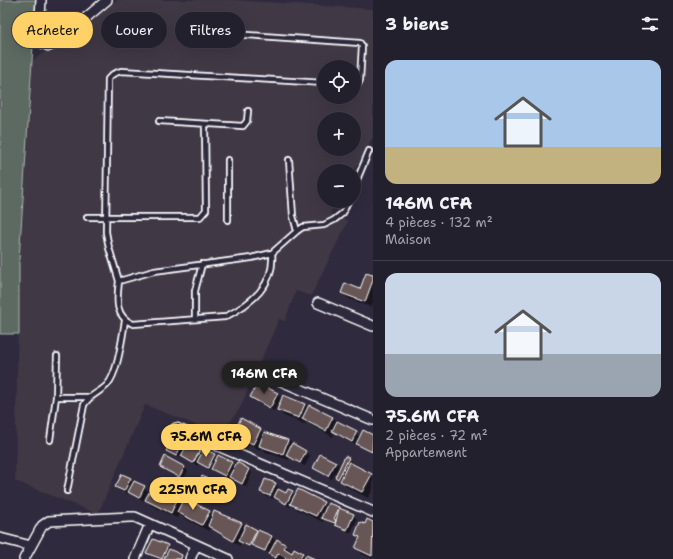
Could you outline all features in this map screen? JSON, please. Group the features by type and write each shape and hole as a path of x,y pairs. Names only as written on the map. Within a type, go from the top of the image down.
{"street":[{"path":"41,0 39,33 44,44 49,46 56,43 107,0"},
{"path":"318,303 373,326"},
{"path":"267,375 373,420"},
{"path":"176,428 373,512"},
{"path":"24,559 42,526 49,521 130,517 135,517 228,559"},
{"path":"134,559 150,524"},
{"path":"0,538 31,546"},
{"path":"190,559 196,545"}],"lane":[{"path":"245,35 360,43 362,46 361,63"},
{"path":"67,491 84,405 88,398 108,384 114,373 125,321 118,307 119,281 108,248 106,217 108,79 113,74 121,71 317,82"},
{"path":"160,121 243,126 247,122 248,111"},
{"path":"87,217 200,217 204,214 206,210 205,124"},
{"path":"361,171 369,152"},
{"path":"228,160 228,220"},
{"path":"289,160 293,216 296,231"},
{"path":"119,281 140,274 251,258 272,253 296,231 310,225 324,225 343,213 345,208"},
{"path":"125,321 133,324 225,317 236,311 264,288 274,267 272,253"},
{"path":"195,319 195,291 202,264"},
{"path":"50,440 56,397 57,356"},
{"path":"56,397 88,398"}],"shaded area":[{"path":"117,0 235,0 373,9 373,137 358,164 317,164 317,208 333,208 330,214 348,221 311,296 296,291 285,321 279,319 240,408 221,435 145,405 98,514 15,481 19,260 32,61 50,48 93,48 93,17"}],"green space":[{"path":"0,0 36,0 35,12 12,12 12,48 33,48 19,260 19,334 0,334"}],"building":[{"path":"366,273 373,275 373,280 365,302 341,293 345,283 360,289"},
{"path":"258,383 278,393 270,408 250,397"},
{"path":"283,395 305,404 299,418 277,410"},
{"path":"309,405 333,417 326,431 302,419"},
{"path":"241,418 261,429 253,444 233,434"},
{"path":"337,421 357,431 352,442 332,431"},
{"path":"363,430 373,435 372,452 356,444"},
{"path":"264,432 288,440 283,454 259,446"},
{"path":"173,438 183,443 176,456 166,451"},
{"path":"188,443 201,449 193,463 181,456"},
{"path":"292,443 306,451 300,463 286,455"},
{"path":"204,449 215,454 208,468 197,462"},
{"path":"320,454 336,462 328,476 313,468"},
{"path":"218,455 232,462 225,476 211,469"},
{"path":"165,456 185,467 179,477 160,467"},
{"path":"345,456 349,458 338,479 335,477"},
{"path":"237,462 249,469 242,484 229,477"},
{"path":"349,462 372,474 362,492 340,481"},
{"path":"122,474 131,478 124,491 115,487"},
{"path":"202,476 222,486 218,493 198,483"},
{"path":"265,479 276,483 270,496 260,492"},
{"path":"134,481 145,486 139,498 128,492"},
{"path":"187,484 198,489 195,495 184,489"},
{"path":"153,485 178,498 171,513 145,500"},
{"path":"278,489 286,493 288,489 293,491 286,504 274,497"},
{"path":"298,489 324,502 316,516 290,504"},
{"path":"184,498 210,511 202,525 177,512"},
{"path":"328,503 339,507 334,519 336,520 335,523 321,518"},
{"path":"339,508 354,514 347,530 335,525"},
{"path":"214,511 242,523 233,541 208,526"},
{"path":"367,519 373,522 372,556 355,548 360,537 355,535 360,522 365,524"},
{"path":"246,524 257,530 249,546 238,541"},
{"path":"258,530 272,536 265,551 251,545"},
{"path":"153,539 168,545 162,559 146,553"},
{"path":"277,539 286,545 284,548 292,553 294,548 303,553 299,559 285,559 286,558 278,553 276,558 269,554"},
{"path":"169,549 182,555 181,559 164,559"},
{"path":"306,555 315,559 304,559"}]}
